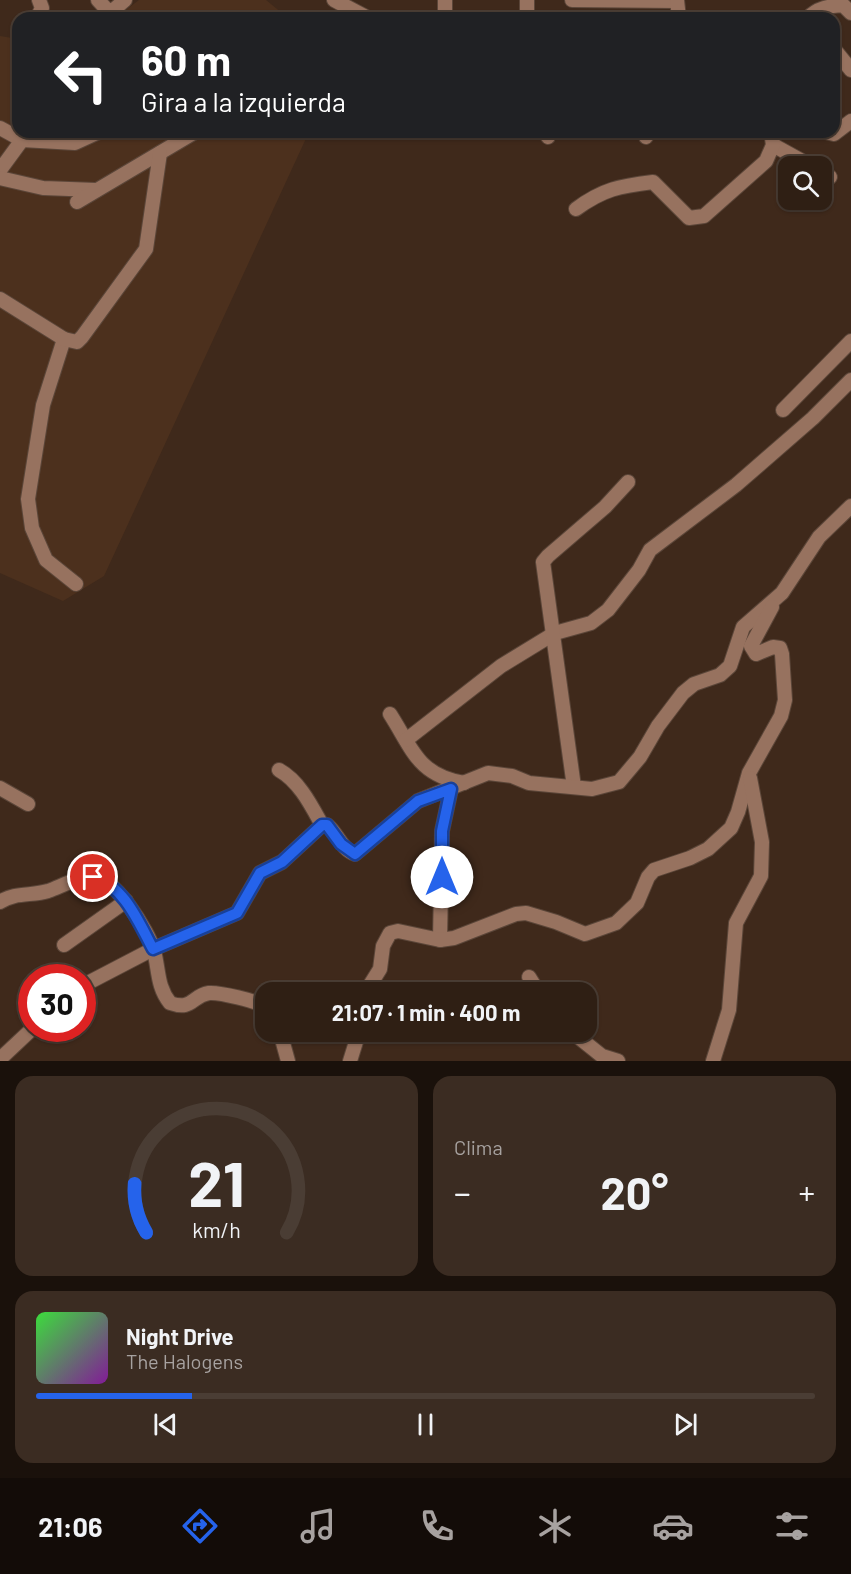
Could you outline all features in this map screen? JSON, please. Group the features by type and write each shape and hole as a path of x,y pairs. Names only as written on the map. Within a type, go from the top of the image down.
{"street":[{"path":"98,0 109,12"},
{"path":"111,12 125,0"},
{"path":"335,0 355,4"},
{"path":"572,0 677,1"},
{"path":"816,12 822,7 843,4 851,13"},
{"path":"840,59 851,70"},
{"path":"18,138 75,143 86,138"},
{"path":"77,202 185,138"},
{"path":"576,209 597,194 619,186 653,182 689,218 704,216 766,161 772,138 798,156"},
{"path":"0,170 22,140"},
{"path":"0,299 64,339 77,342 146,249 160,153"},
{"path":"0,178 43,188 97,190"},
{"path":"64,339 43,405 28,499 32,528 46,560 76,584"},
{"path":"783,410 851,341"},
{"path":"406,740 501,666 555,633 591,623 608,610 639,570 650,550 736,485 813,418 851,380"},
{"path":"574,787 555,633 543,562 548,555 605,507 628,482"},
{"path":"372,982 380,969 383,946 390,933 398,931 440,940 453,938 516,914 526,914 556,922 585,934 616,923 638,903 648,877 654,870 690,858 708,849 731,828 749,773 772,733 785,700 780,648 773,647 756,654 751,646 819,537 851,506"},
{"path":"322,825 327,825 341,844 355,854 418,801 488,773 512,776 529,783 574,787 606,788 619,782 640,758 658,726 683,693 694,684 720,675 730,666 737,649 739,633 743,627 782,593"},
{"path":"390,714 423,767 457,786"},
{"path":"279,770 289,776 311,804 322,825"},
{"path":"713,1061 729,1010 736,923 744,903 761,876 762,842 749,773"},
{"path":"440,940 442,831 457,786"},
{"path":"0,788 28,804"},
{"path":"96,979 153,949 237,913 260,873 282,862 322,825"},
{"path":"0,902 8,896 45,892 93,877 105,880 126,901 153,949 159,982 170,1003 181,1007 191,1004 207,993 219,993 255,1003"},
{"path":"64,945 126,901"},
{"path":"529,977 532,982"},
{"path":"0,1059 18,1042"},
{"path":"283,1042 288,1061"},
{"path":"350,1061 356,1042"},
{"path":"584,1042 602,1056 618,1061"}],"shaded area":[{"path":"139,0 266,0 281,12 123,12"},
{"path":"0,36 12,38 12,138 306,138 104,576 63,601 0,573"}],"route":[{"path":"93,877 105,880 126,901 153,949 237,913 260,873 282,862 322,825 327,825 332,829 341,844 349,852 355,854 418,801 451,789 442,831 442,877"}]}
